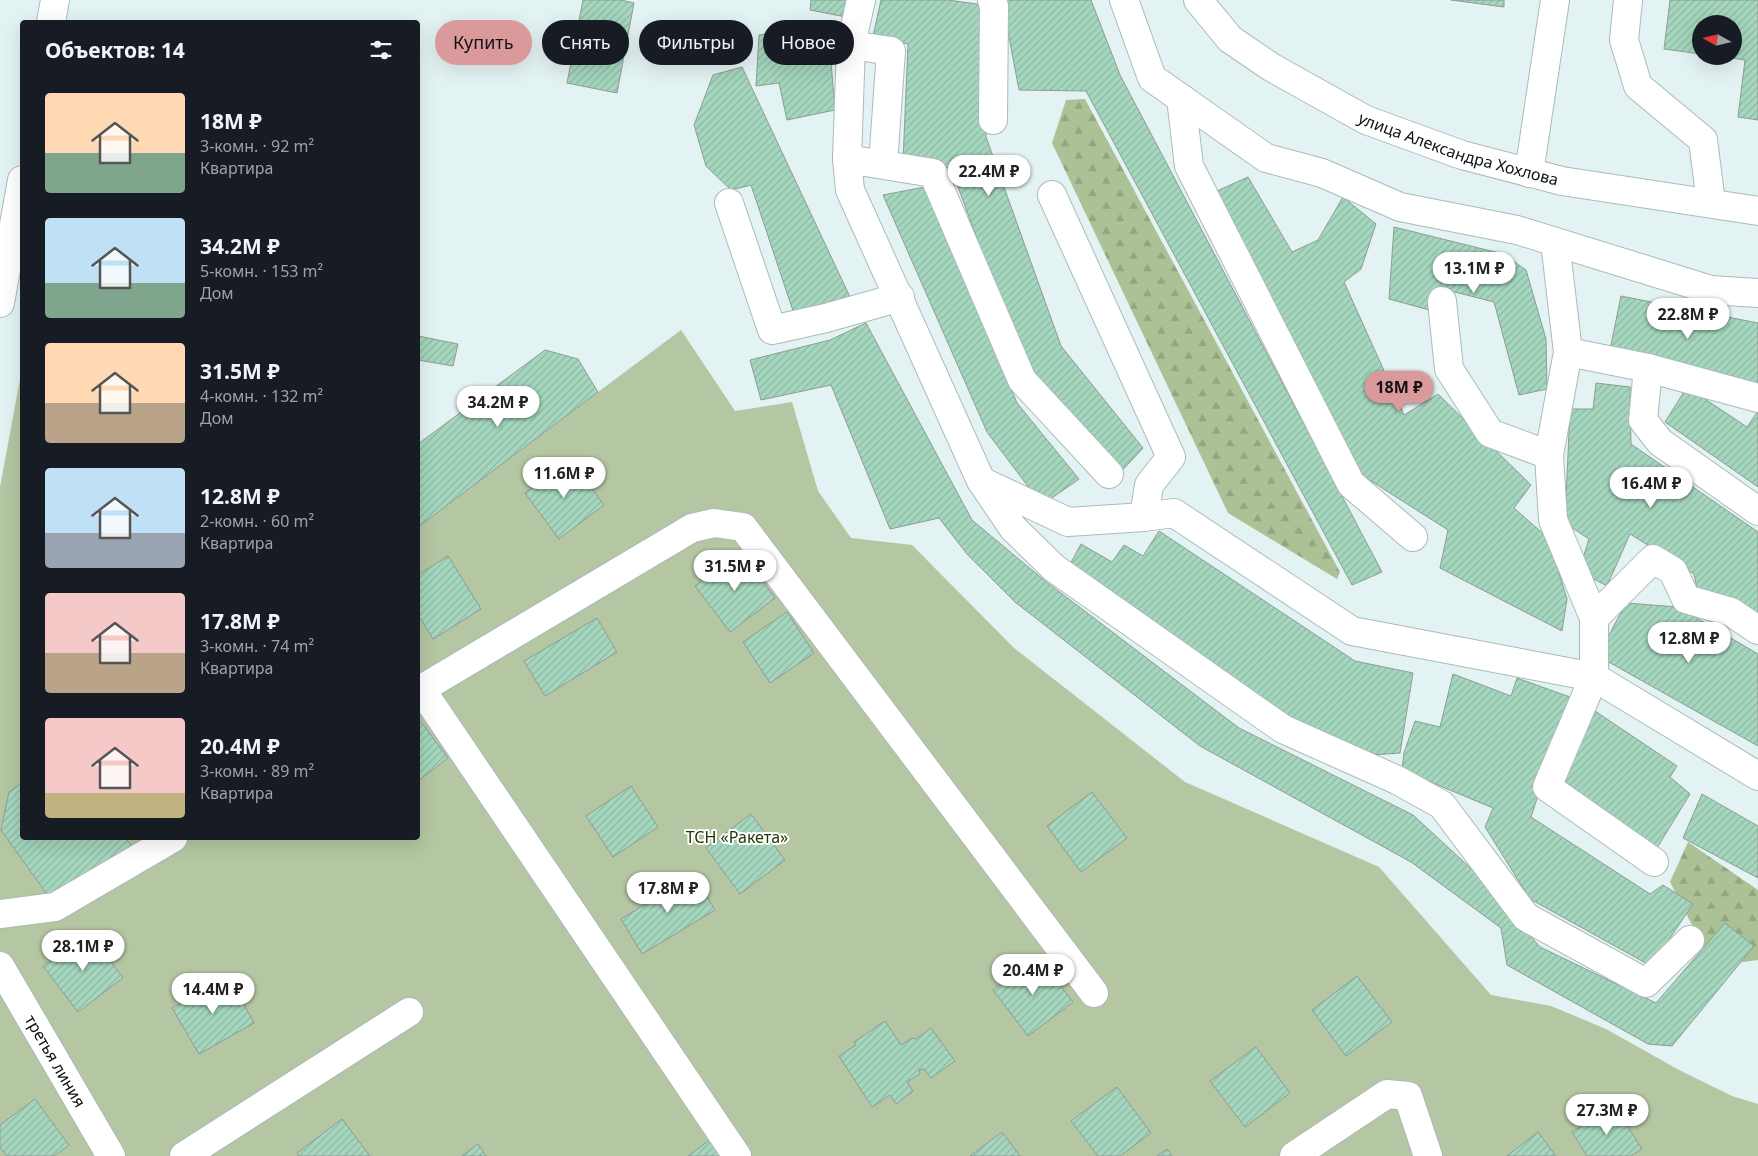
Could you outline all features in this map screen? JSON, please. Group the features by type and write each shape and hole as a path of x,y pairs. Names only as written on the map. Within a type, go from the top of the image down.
{"street":[{"path":"51,20 55,0"},
{"path":"854,32 861,0"},
{"path":"992,0 994,6 993,120"},
{"path":"1124,0 1152,78 1266,158 1322,173 1400,207 1517,230 1711,290 1758,293"},
{"name":"улица Александра Хохлова","path":"1198,0 1230,39 1271,67 1366,120 1462,154 1562,181 1758,211"},
{"path":"1529,173 1555,0"},
{"path":"1628,0 1624,40 1638,86 1703,140 1711,204"},
{"path":"854,45 891,50 882,164"},
{"path":"850,65 847,159 850,190 900,297 981,481 1013,528 1054,568 1283,729 1397,780 1442,805 1526,917 1646,983 1690,940"},
{"path":"1181,98 1189,166 1351,484 1413,537"},
{"path":"847,159 933,173 1022,380 1109,474"},
{"path":"0,303 20,195"},
{"path":"1052,195 1172,457 1149,485 1144,517"},
{"path":"729,203 772,330 826,318 900,297"},
{"path":"1555,242 1568,352 1549,455 1553,520 1594,618 1594,678 1547,787 1654,862"},
{"path":"1442,301 1449,369 1490,433 1549,455"},
{"path":"1568,352 1648,368 1758,398"},
{"path":"1648,368 1643,420 1660,442 1758,511"},
{"path":"981,481 1068,522 1174,513 1352,630 1594,678 1758,776"},
{"path":"420,689 692,528 714,522 743,527 1094,994"},
{"path":"1594,618 1653,559 1674,571 1686,599 1731,612 1758,630"},
{"path":"420,691 736,1156"},
{"path":"0,914 56,907 169,840"},
{"name":"третья линия","path":"0,966 111,1156"},
{"path":"184,1156 409,1012"},
{"path":"1294,1156 1387,1094 1408,1096 1428,1156"}],"green space":[{"path":"1085,99 1340,572 1337,579 1228,513 1052,143 1066,100"},
{"name":"ТСН «Ракета»","path":"681,330 735,411 792,402 818,491 851,538 912,545 1014,648 1185,782 1379,867 1491,995 1551,1006 1606,1029 1679,1070 1732,1096 1758,1104 1758,1156 0,1156 0,487 20,379 20,840 420,840 420,526"},
{"path":"1688,842 1758,890 1758,960 1713,966 1670,882"}],"building":[{"path":"583,0 621,0 634,3 629,29 629,20 579,20"},
{"path":"811,0 854,0 851,18 810,10"},
{"path":"881,0 948,0 984,5 986,137 1061,346 1143,448 1118,475 1026,371 951,168 903,162 908,44 873,36"},
{"path":"1002,0 1091,0 1120,75 1382,572 1352,585 1086,91 1019,90"},
{"path":"1451,0 1504,0 1504,7"},
{"path":"1670,0 1758,0 1758,120 1738,117 1745,60 1742,60 1742,15 1692,15 1692,53 1664,49"},
{"path":"763,34 763,65 831,65 835,110 787,120 779,83 756,86 759,35"},
{"path":"570,65 622,65 617,93 567,83"},
{"path":"742,67 850,297 795,317 751,185 731,190 706,166 694,125 713,75"},
{"path":"1248,177 1292,252 1318,240 1343,197 1376,224 1361,269 1344,282 1404,415 1438,394 1531,485 1514,508 1548,538 1567,599 1562,631 1440,568 1448,530 1357,472 1217,191"},
{"path":"925,187 1017,403 1079,479 1042,505 987,432 883,195"},
{"path":"1394,227 1503,254 1526,270 1546,339 1547,389 1519,395 1494,302 1439,288 1433,311 1389,299"},
{"path":"1621,296 1758,323 1758,387 1610,350"},
{"path":"866,323 972,520 1045,581 1239,728 1413,815 1477,874 1540,947 1656,1003 1725,923 1754,946 1672,1046 1648,1044 1507,965 1501,928 1411,862 1200,746 1015,602 967,554 939,518 890,529 831,385 761,400 750,360 830,340"},
{"path":"420,336 458,344 453,366 420,360"},
{"path":"545,350 578,359 598,392 420,526 420,443"},
{"path":"1596,383 1630,387 1631,444 1758,532 1758,622 1699,598 1694,574 1630,534 1607,586 1579,571 1589,539 1565,523 1570,409 1593,409"},
{"path":"1687,387 1747,427 1758,411 1758,487 1665,422"},
{"path":"570,459 604,505 559,539 525,493"},
{"path":"1159,531 1355,661 1413,673 1400,753 1371,755 1291,724 1068,568 1081,544 1112,562 1124,545 1143,556"},
{"path":"740,552 775,598 730,632 695,586"},
{"path":"448,556 481,609 433,639 420,618 420,574"},
{"path":"1626,603 1678,607 1758,654 1758,746 1598,656"},
{"path":"787,612 814,653 770,683 743,642"},
{"path":"597,618 617,652 545,696 524,661"},
{"path":"1453,674 1511,696 1517,678 1570,697 1531,817 1650,894 1663,885 1693,904 1651,966 1530,899 1485,827 1493,808 1402,770 1404,753 1415,721 1440,727"},
{"path":"1595,711 1677,766 1670,777 1690,794 1652,856 1560,784"},
{"path":"420,721 448,758 420,779"},
{"path":"20,784 20,840 127,840 132,846 49,897 1,830 9,792"},
{"path":"631,786 658,827 613,857 586,816"},
{"path":"1092,792 1127,838 1081,872 1047,826"},
{"path":"1702,794 1758,826 1758,878 1683,838"},
{"path":"751,814 785,860 740,894 706,848"},
{"path":"694,875 715,910 642,954 621,919"},
{"path":"89,932 123,978 78,1012 43,966"},
{"path":"1038,956 1073,1002 1028,1036 993,990"},
{"path":"228,976 254,1023 199,1054 172,1008"},
{"path":"1357,976 1392,1022 1346,1056 1312,1010"},
{"path":"885,1021 901,1045 912,1038 916,1039 931,1028 955,1061 931,1078 924,1069 919,1070 920,1074 907,1082 913,1091 896,1104 890,1095 872,1107 839,1056 856,1045 854,1042"},
{"path":"1256,1047 1290,1093 1245,1127 1210,1081"},
{"path":"1117,1087 1151,1133 1120,1156 1098,1156 1071,1121"},
{"path":"35,1099 69,1145 54,1156 7,1156 0,1147 0,1125"},
{"path":"1614,1105 1642,1149 1631,1156 1587,1156 1572,1132"},
{"path":"342,1119 370,1156 299,1156 297,1153"},
{"path":"1002,1132 1020,1156 970,1156"},
{"path":"1538,1132 1556,1156 1507,1156"},
{"path":"711,1139 724,1156 688,1156"},
{"path":"478,1144 486,1156 462,1156"},
{"path":"1167,1149 1172,1156 1157,1156"}]}
